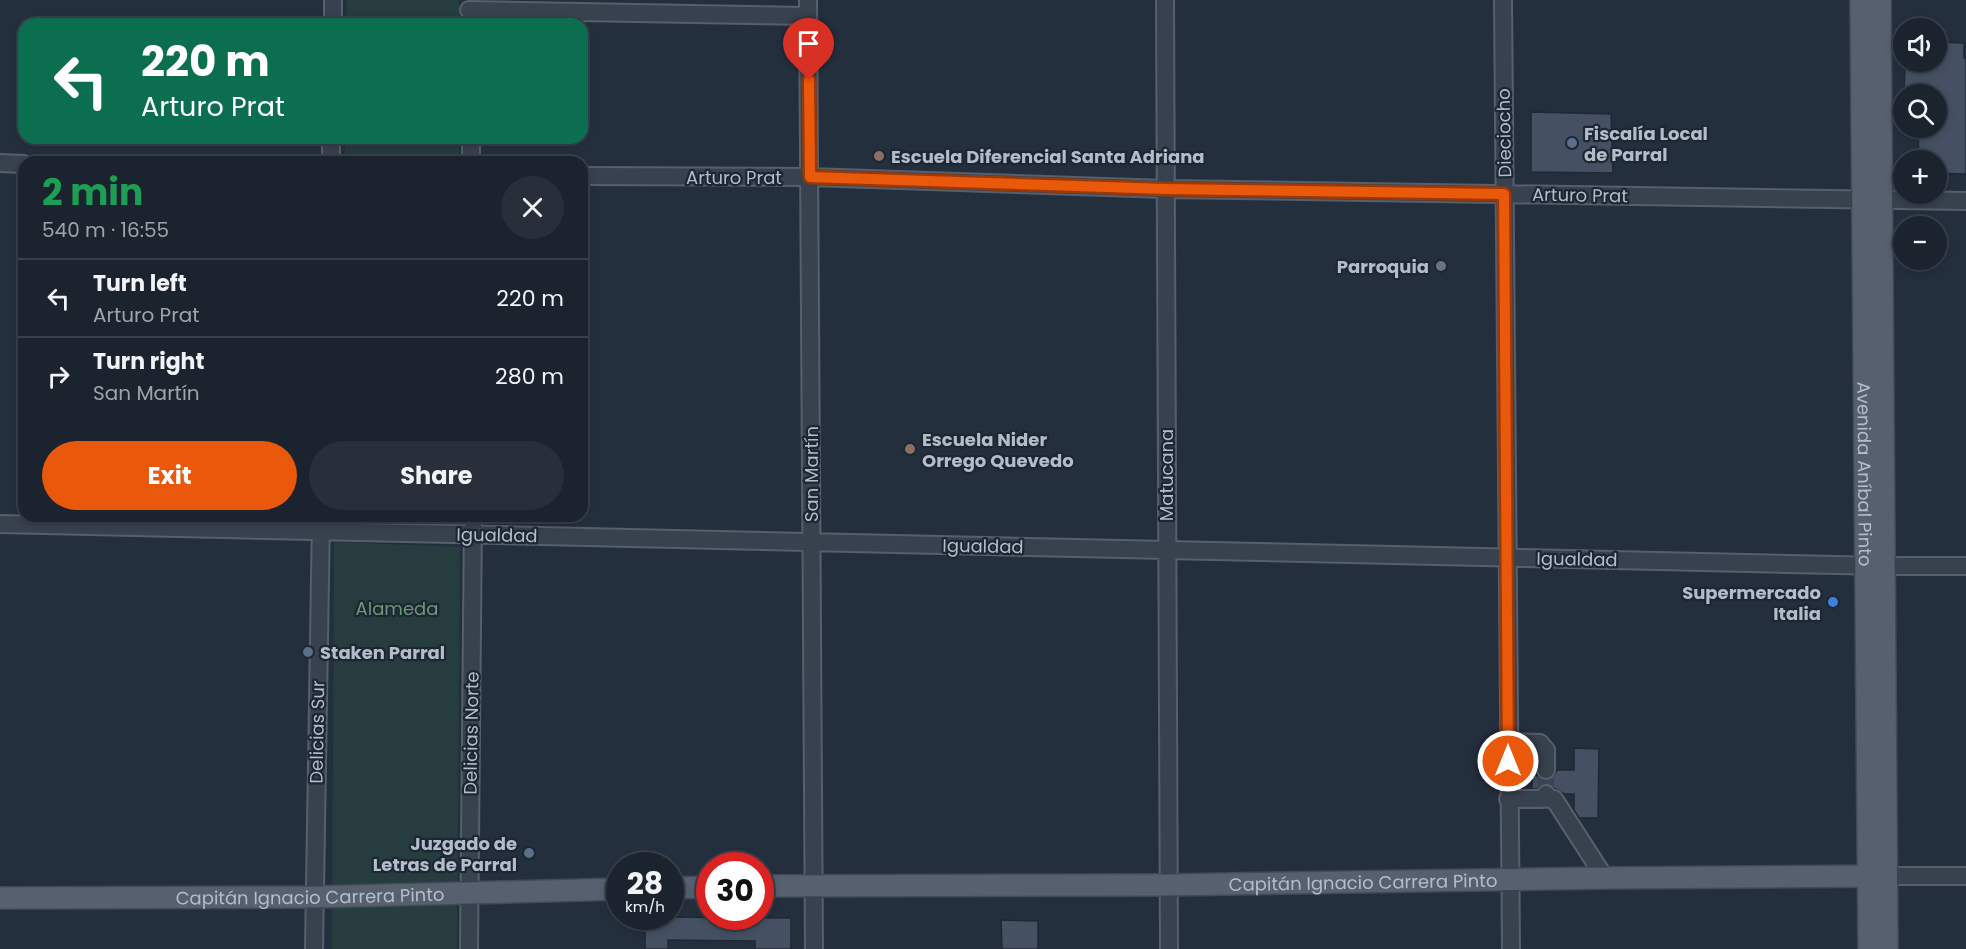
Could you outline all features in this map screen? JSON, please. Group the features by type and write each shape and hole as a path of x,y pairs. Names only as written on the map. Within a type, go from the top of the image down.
{"main road":[{"name":"Avenida Aníbal Pinto","path":"1861,0 1872,200 1873,281 1877,877 1869,949"},
{"name":"Avenida Aníbal Pinto","path":"1872,200 1880,0"},
{"name":"Avenida Aníbal Pinto","path":"1877,877 1887,949"},
{"name":"Capitán Ignacio Carrera Pinto","path":"774,886 1168,885 1509,879 1877,877"},
{"name":"Capitán Ignacio Carrera Pinto","path":"0,898 314,897 470,891 606,889"}],"street":[{"path":"333,0 333,18"},
{"name":"Matucana","path":"1165,0 1169,949"},
{"name":"Dieciocho","path":"1503,0 1511,949"},
{"path":"469,11 808,8"},
{"name":"San Martín","path":"808,8 814,949"},
{"path":"0,163 18,164"},
{"name":"Arturo Prat","path":"588,176 810,177 1166,189 1966,201"},
{"name":"Delicias Norte","path":"469,949 473,522"},
{"name":"Igualdad","path":"0,524 321,523 473,534 1875,566 1966,566"},
{"name":"Delicias Sur","path":"314,949 321,523"},
{"path":"1508,742 1540,743 1546,750 1546,770"},
{"path":"1508,799 1542,799 1546,794 1549,799 1554,799 1605,878"},
{"name":"Capitán Ignacio Carrera Pinto","path":"1877,877 1966,876"}],"green space":[{"path":"347,0 459,0 459,18 346,18"},
{"path":"345,144 459,144 459,156 345,156"},
{"name":"Alameda","path":"334,542 460,547 457,949 332,949"}],"building":[{"path":"1947,42 1964,43 1966,174 1947,173 1947,150 1918,150 1919,138 1947,138 1947,84 1904,84 1905,72 1947,72"},
{"name":"Fiscalía Local de Parral","path":"1531,112 1611,114 1613,173 1531,172"},
{"path":"1574,748 1599,749 1598,818 1579,818 1574,810 1574,794 1564,794 1547,784 1532,789 1532,770 1536,770 1537,776 1545,780 1552,779 1557,770 1574,770"},
{"path":"684,917 696,917 696,930 774,930 774,918 791,918 791,949 755,949 755,941 668,940 668,949 645,949 645,930 684,930"},
{"path":"1001,920 1038,921 1038,949 1002,949"}],"tunnel":[{"path":"1546,770 1546,794"}],"place":[{"name":"Fiscalía Local de Parral","path":"1572,143"},
{"name":"Escuela Diferencial Santa Adriana","path":"879,156"},
{"name":"Parroquia","path":"1441,266"},
{"name":"Escuela Nider Orrego Quevedo","path":"910,449"},
{"name":"Supermercado Italia","path":"1833,602"},
{"name":"Staken Parral","path":"308,652"},
{"name":"Juzgado de Letras de Parral","path":"529,853"}],"route":[{"path":"809,80 810,177 1166,189 1504,194 1508,761"}]}
